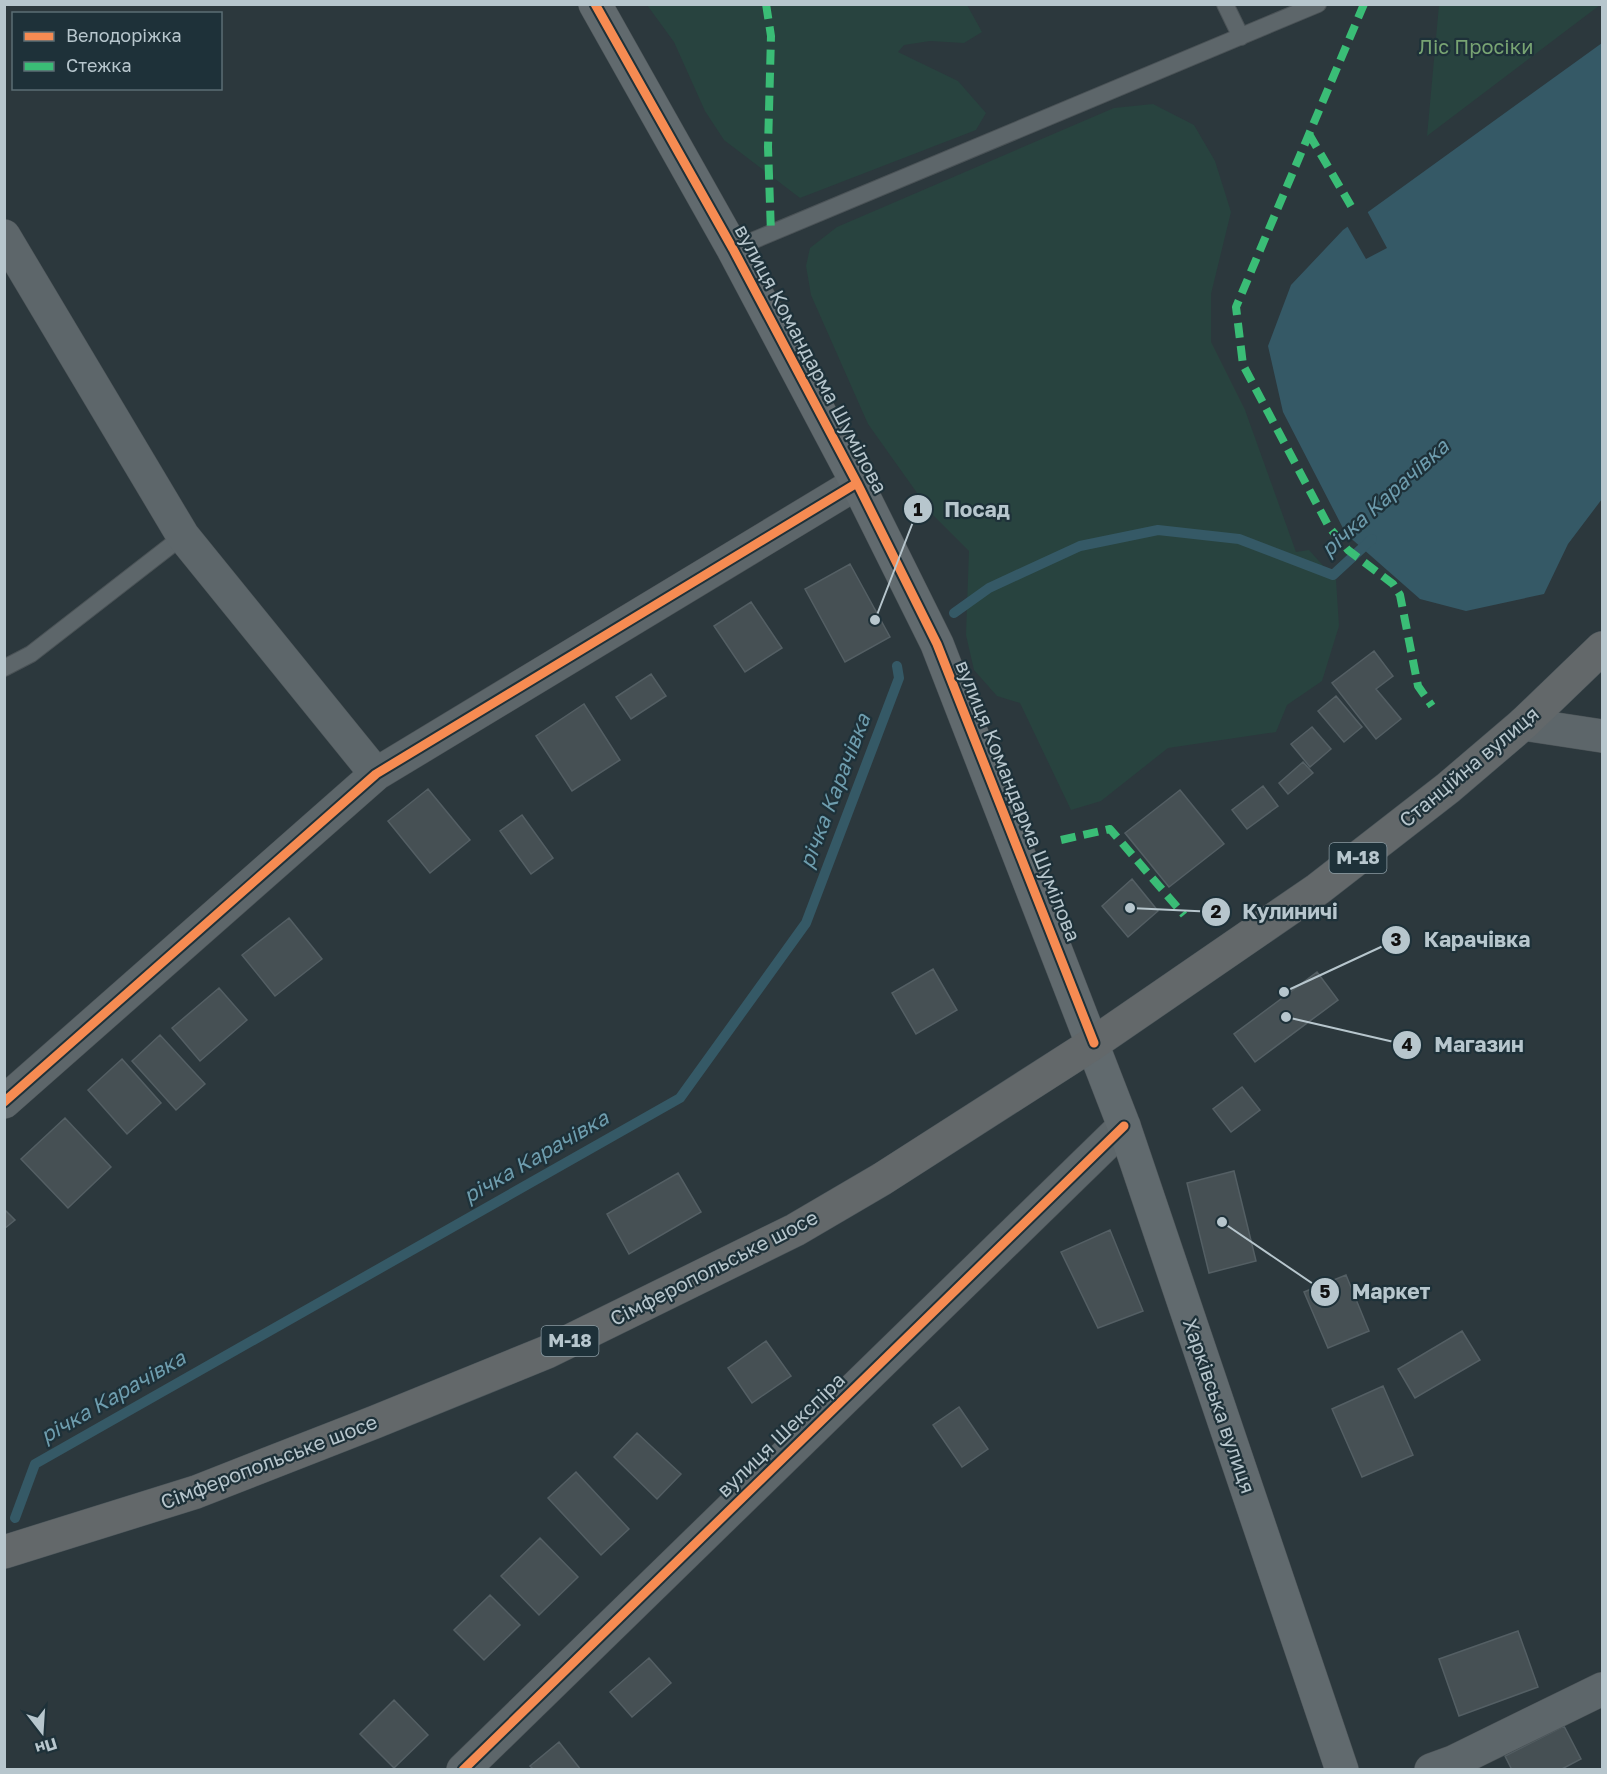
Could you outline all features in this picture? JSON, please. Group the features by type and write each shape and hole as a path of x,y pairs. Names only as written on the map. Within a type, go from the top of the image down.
{"highway":[{"name":"Станційна вулиця","path":"1094,1043 1318,889 1448,788 1523,724 1602,648"},
{"name":"Сімферопольське шосе","path":"4,1552 196,1492 547,1352 795,1230 882,1179 1094,1043"}],"street":[{"name":"вулиця Командарма Шумілова","path":"595,4 733,249 857,483 937,644 1094,1043"},
{"path":"4,236 183,536 376,774"},
{"path":"4,1102 376,774 857,483"},
{"path":"1523,724 1602,736"},
{"name":"Харківська вулиця","path":"1094,1043 1125,1126 1342,1770"},
{"name":"вулиця Шекспіра","path":"463,1770 1125,1126"},
{"path":"1431,1770 1453,1762 1602,1689"}],"lane":[{"path":"1225,4 1241,38"},
{"path":"733,249 1318,4"},
{"path":"4,668 31,654 183,536"}],"green space":[{"name":"Ліс Просіки","path":"1439,4 1600,5 1427,136"},
{"path":"647,5 967,5 982,32 964,43 930,41 904,45 898,52 958,81 986,113 976,130 800,198 724,140 705,111 674,42"},
{"path":"1153,104 1194,125 1215,161 1231,212 1211,294 1211,342 1245,410 1296,552 1309,550 1336,580 1339,626 1322,681 1287,705 1276,732 1168,748 1101,801 1071,810 1020,703 997,696 974,670 966,635 969,551 932,514 868,424 811,295 806,266 810,248 837,227 1114,108"}],"water":[{"path":"1602,43 1602,499 1568,544 1544,594 1466,611 1420,599 1346,534 1283,412 1268,346 1291,285 1343,230"}],"pier":[{"path":"1366,209 1387,248 1366,259 1346,224"}],"building":[{"path":"850,564 890,637 845,662 805,589"},
{"path":"751,602 782,648 745,672 714,626"},
{"path":"1374,651 1393,676 1376,689 1401,719 1376,739 1332,683"},
{"path":"651,674 666,696 631,719 616,697"},
{"path":"1336,696 1362,727 1344,742 1318,711"},
{"path":"584,704 620,760 572,791 536,736"},
{"path":"1312,727 1331,749 1310,767 1291,744"},
{"path":"1303,762 1313,773 1288,794 1279,783"},
{"path":"1263,786 1278,806 1247,829 1232,810"},
{"path":"428,789 470,840 430,873 388,821"},
{"path":"1180,790 1224,844 1169,887 1125,833"},
{"path":"522,815 553,858 531,874 500,831"},
{"path":"1132,879 1158,911 1128,937 1102,906"},
{"path":"289,918 322,959 275,996 242,955"},
{"path":"933,969 957,1010 916,1034 892,993"},
{"path":"1317,972 1338,1000 1255,1062 1234,1034"},
{"path":"219,988 247,1020 200,1061 172,1028"},
{"path":"160,1035 205,1084 176,1110 132,1061"},
{"path":"122,1059 161,1103 127,1134 88,1090"},
{"path":"1242,1087 1260,1110 1231,1132 1213,1109"},
{"path":"65,1118 111,1167 68,1208 21,1159"},
{"path":"1234,1171 1256,1261 1209,1273 1187,1183"},
{"path":"678,1173 701,1212 629,1254 607,1214"},
{"path":"4,1209 15,1220 4,1229"},
{"path":"1110,1230 1143,1311 1098,1328 1061,1252"},
{"path":"1346,1275 1369,1331 1328,1348 1304,1292"},
{"path":"1462,1331 1480,1360 1415,1398 1398,1369"},
{"path":"766,1341 791,1376 752,1403 728,1368"},
{"path":"1383,1386 1413,1455 1362,1477 1332,1409"},
{"path":"959,1407 988,1449 962,1467 933,1425"},
{"path":"637,1433 681,1474 657,1499 614,1457"},
{"path":"576,1472 629,1529 601,1555 548,1498"},
{"path":"540,1538 578,1577 539,1615 501,1576"},
{"path":"490,1595 520,1625 484,1660 454,1630"},
{"path":"1518,1631 1538,1687 1459,1716 1439,1659"},
{"path":"649,1658 671,1683 632,1717 610,1692"},
{"path":"394,1700 428,1735 394,1768 360,1734"},
{"path":"1564,1726 1581,1759 1560,1770 1512,1770 1505,1756"},
{"path":"559,1742 581,1770 534,1770 530,1766"}],"waterway":[{"name":"річка Карачівка","path":"954,613 989,588 1080,546 1158,530 1239,539 1333,575 1372,539"},
{"name":"річка Карачівка","path":"15,1518 35,1464 680,1098 806,923 899,678 897,666"}],"marked path":[{"path":"766,4 771,36 768,147 771,233"},
{"path":"1364,4 1236,307 1243,365 1329,527 1348,550 1393,584 1400,595 1418,686 1432,706"},
{"path":"1309,134 1351,206"},
{"path":"1061,840 1110,829 1184,915"}],"cycle path":[{"path":"595,4 733,249 857,483 937,644 1094,1043"},
{"path":"4,1102 376,774 857,483"},
{"path":"463,1770 1124,1126"}],"place":[{"name":"Посад","path":"875,620"},
{"name":"Кулиничі","path":"1130,908"},
{"name":"Карачівка","path":"1284,992"},
{"name":"Магазин","path":"1286,1017"},
{"name":"Маркет","path":"1222,1222"}]}
